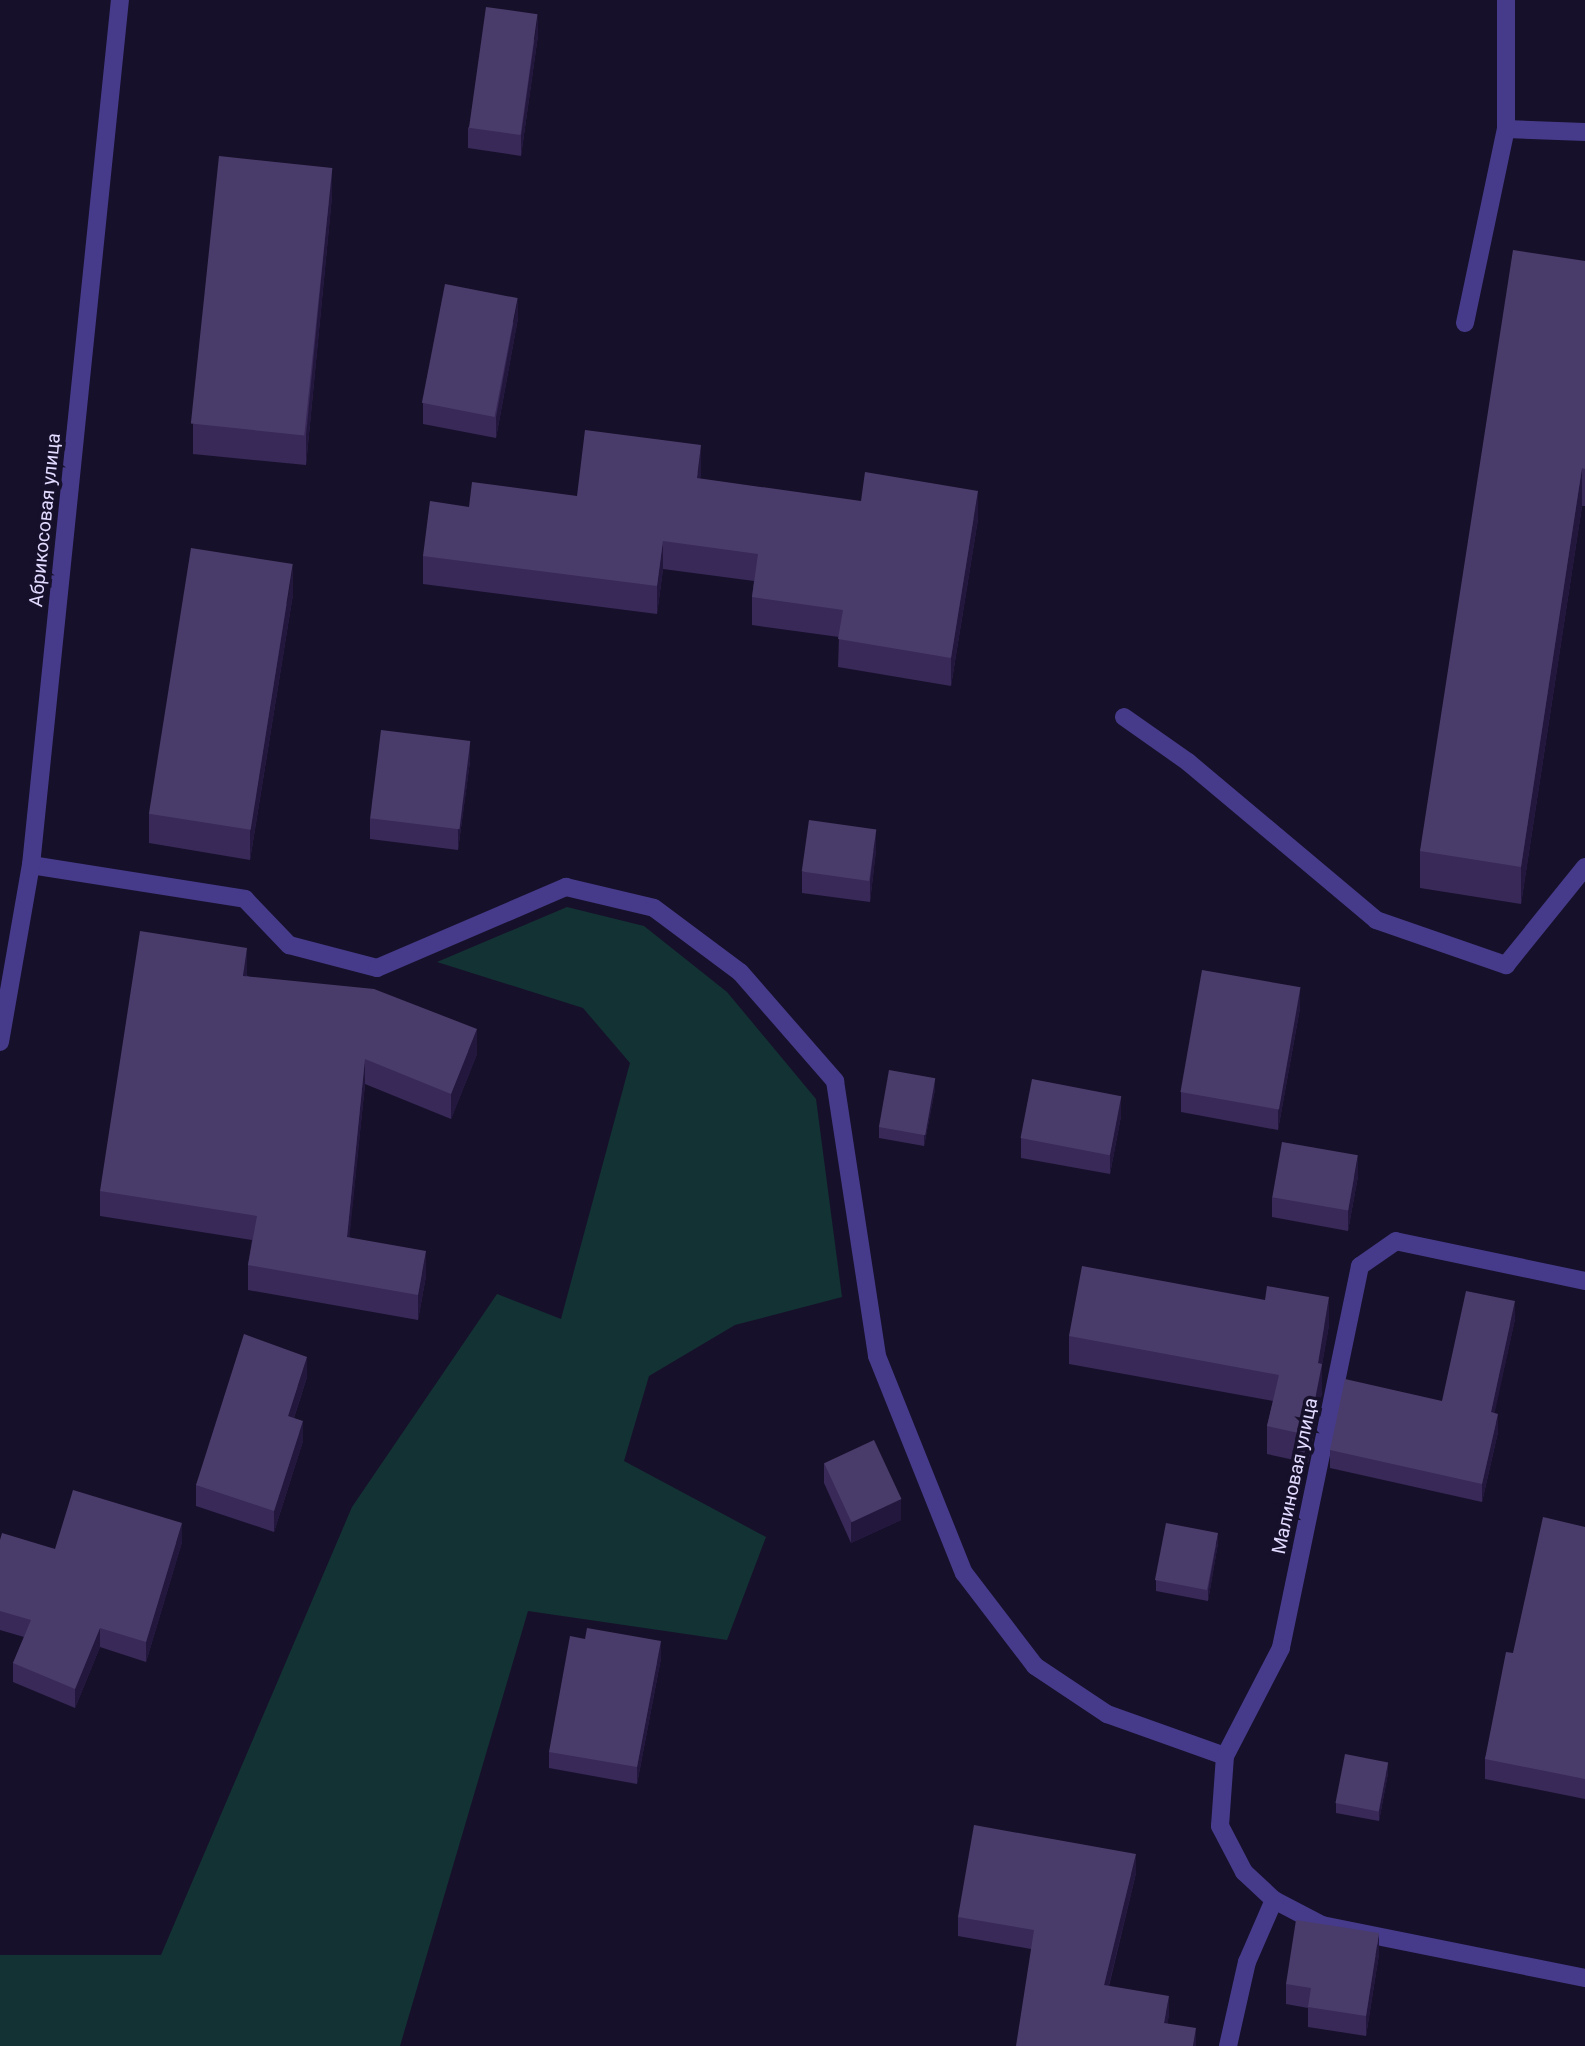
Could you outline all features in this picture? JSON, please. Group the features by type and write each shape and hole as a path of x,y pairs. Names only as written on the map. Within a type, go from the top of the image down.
{"street":[{"name":"Абрикосовая улица","path":"0,1042 30,865 120,0"},
{"path":"1465,323 1506,130 1506,0"},
{"path":"1506,130 1585,132"},
{"path":"1124,716 1188,762 1376,920 1506,965 1585,867"},
{"path":"30,865 245,899 289,945 377,968 566,887 654,908 740,972 835,1081 877,1356 964,1573 1035,1666 1107,1714 1224,1756"},
{"name":"Малиновая улица","path":"1585,1281 1396,1241 1360,1266 1280,1648 1224,1756 1220,1826 1244,1872 1274,1900 1322,1925 1585,1978"},
{"path":"1228,2046 1247,1962 1274,1900"}],"green space":[{"path":"567,907 644,926 727,992 816,1099 842,1297 735,1325 649,1376 624,1461 766,1537 727,1640 528,1611 400,2046 0,2046 0,1955 161,1955 352,1507 497,1294 561,1319 630,1063 583,1008 437,962"}],"building":[{"path":"486,7 537,14 521,135 469,128"},
{"path":"219,156 332,168 304,435 191,424"},
{"path":"1513,250 1585,261 1585,469 1582,468 1521,867 1420,851"},
{"path":"445,284 518,298 495,417 422,403"},
{"path":"585,430 701,445 697,478 861,501 865,472 978,491 951,658 838,639 843,610 752,597 758,554 663,541 657,586 423,556 430,501 469,507 472,482 577,496"},
{"path":"191,548 293,564 251,830 149,814"},
{"path":"381,730 470,741 459,829 370,818"},
{"path":"809,820 876,829 869,881 802,871"},
{"path":"140,931 247,948 243,976 374,989 477,1029 451,1094 365,1059 347,1237 426,1251 418,1295 248,1265 257,1216 100,1191"},
{"path":"1202,970 1300,987 1279,1109 1180,1092"},
{"path":"889,1070 935,1078 925,1135 879,1127"},
{"path":"1032,1079 1121,1096 1110,1155 1021,1138"},
{"path":"1282,1142 1358,1155 1348,1211 1272,1197"},
{"path":"1082,1266 1265,1300 1267,1286 1329,1297 1318,1363 1322,1364 1308,1435 1267,1426 1279,1375 1069,1336"},
{"path":"1466,1291 1515,1301 1491,1412 1498,1414 1482,1484 1330,1450 1345,1379 1442,1401"},
{"path":"244,1334 307,1357 288,1416 303,1421 274,1511 196,1485"},
{"path":"874,1440 901,1499 852,1522 824,1463"},
{"path":"73,1490 182,1523 146,1642 100,1628 75,1689 13,1663 31,1620 0,1611 2,1533 55,1549"},
{"path":"1543,1517 1585,1527 1585,1779 1485,1759 1506,1652 1513,1653"},
{"path":"1166,1523 1218,1533 1207,1590 1155,1580"},
{"path":"587,1628 661,1641 637,1767 549,1752 570,1636 585,1639"},
{"path":"1345,1754 1388,1762 1379,1811 1335,1803"},
{"path":"974,1825 1136,1854 1104,1985 1169,1996 1164,2023 1196,2028 1193,2046 1016,2046 1034,1930 958,1917"},
{"path":"1296,1920 1379,1933 1366,2016 1308,2007 1311,1988 1286,1984"}]}
